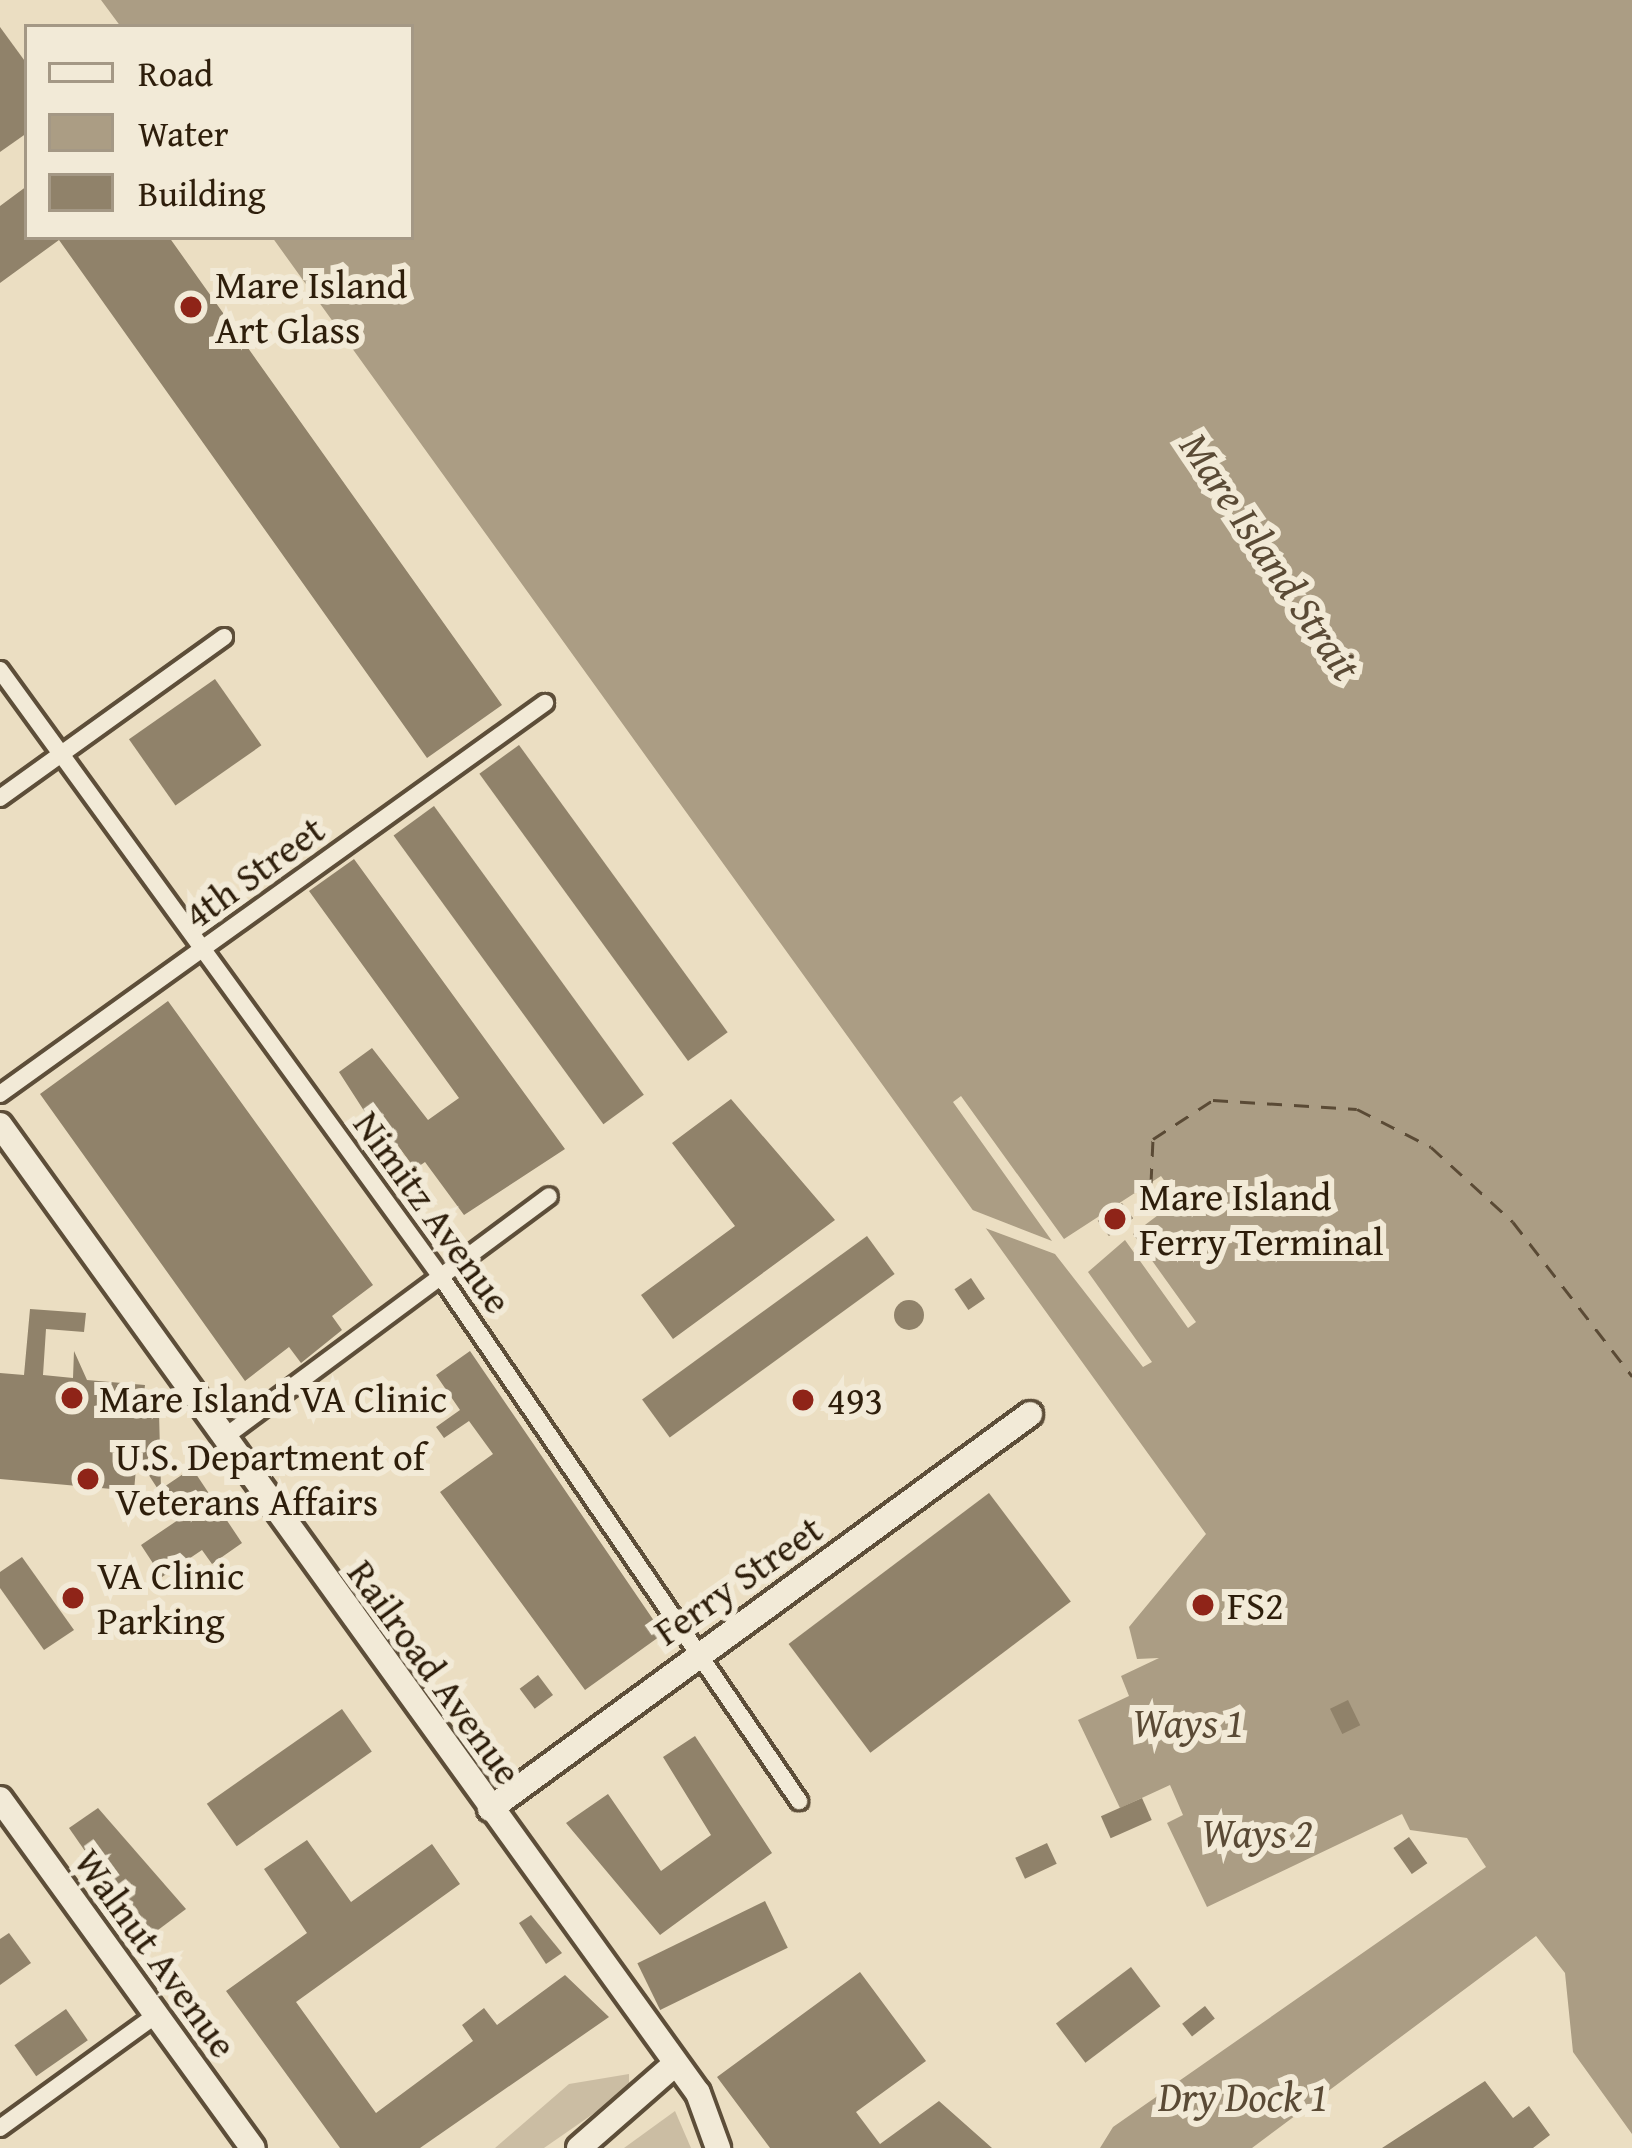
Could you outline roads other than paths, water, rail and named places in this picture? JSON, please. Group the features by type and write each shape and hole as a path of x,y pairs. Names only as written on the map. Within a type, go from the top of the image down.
{"street":[{"path":"0,798 224,637"},
{"name":"Nimitz Avenue","path":"0,670 441,1277 705,1653 800,1801"},
{"name":"4th Street","path":"0,1094 545,703"},
{"name":"Railroad Avenue","path":"0,1125 675,2064 718,2148"},
{"path":"222,1439 548,1196"},
{"name":"Ferry Street","path":"490,1809 1030,1414"},
{"name":"Walnut Avenue","path":"0,1799 254,2148"},
{"path":"0,2128 156,2015"},
{"path":"579,2148 675,2064"}],"water":[{"path":"101,0 1632,0 1632,2134 1573,2052 1565,1973 1536,1936 1252,2148 1100,2148 1113,2127 1486,1867 1467,1838 1410,1830 1402,1814 1207,1907 1167,1823 1183,1815 1170,1785 1120,1808 1078,1720 1129,1696 1121,1676 1159,1658 1137,1659 1129,1627 1206,1534 274,240 414,240 414,24 119,24"}],"place":[{"name":"Mare Island Art Glass","path":"191,307"},
{"name":"Mare Island Ferry Terminal","path":"1115,1219"},
{"name":"Mare Island VA Clinic","path":"72,1398"},
{"name":"493","path":"803,1400"},
{"name":"U.S. Department of Veterans Affairs","path":"88,1479"},
{"name":"VA Clinic Parking","path":"73,1598"},
{"name":"FS2","path":"1203,1605"}],"water label":[{"name":"Mare Island Strait","path":"1271,556"},
{"name":"Ways 1","path":"1188,1722"},
{"name":"Ways 2","path":"1257,1832"},
{"name":"Dry Dock 1","path":"1243,2096"}]}
